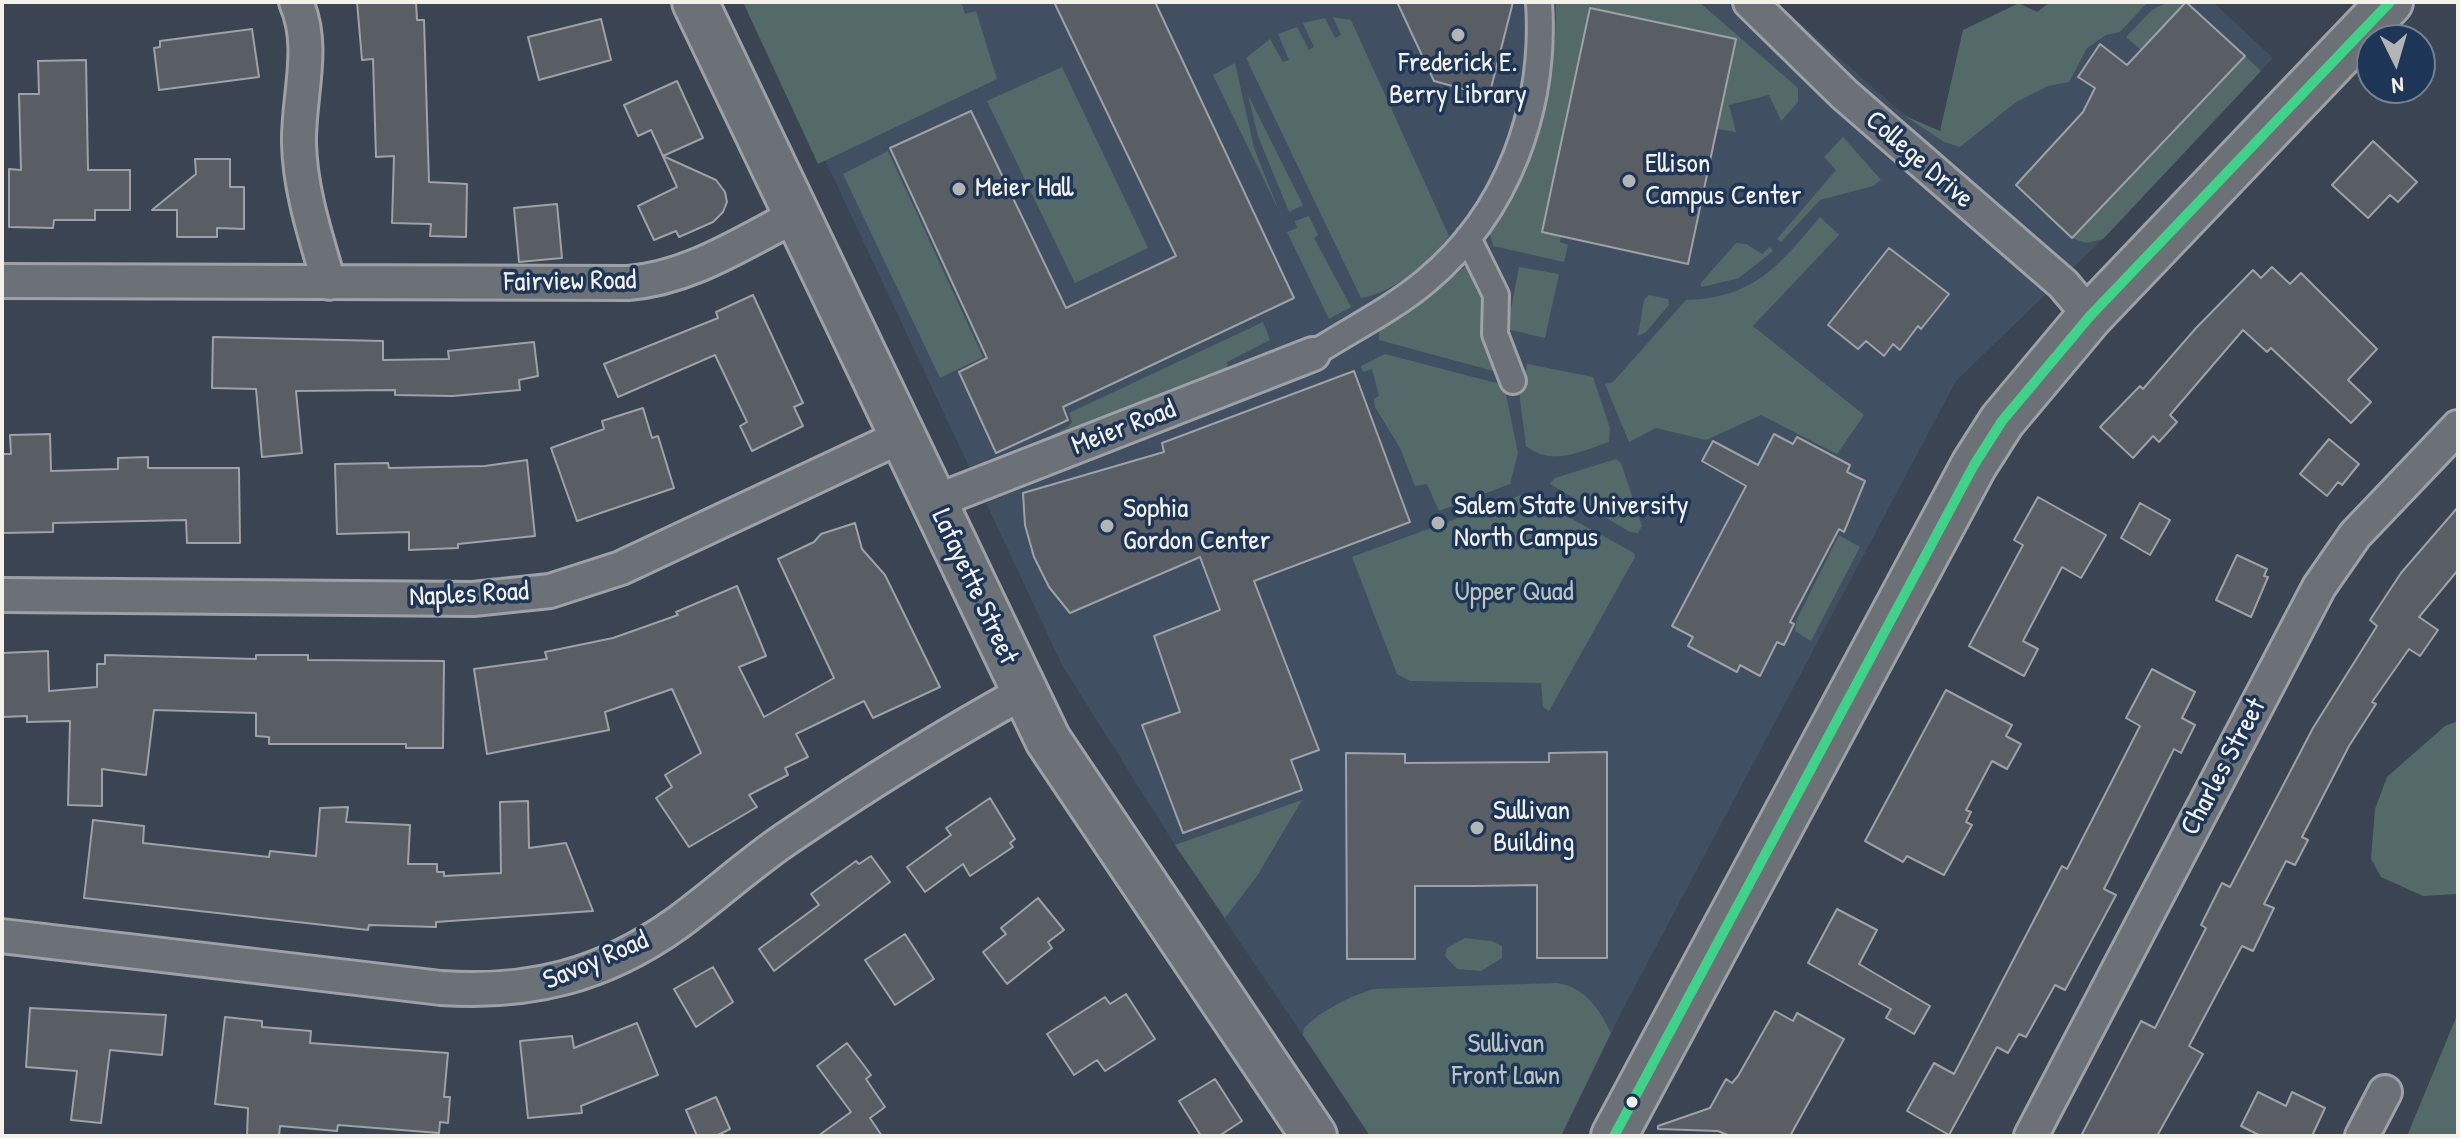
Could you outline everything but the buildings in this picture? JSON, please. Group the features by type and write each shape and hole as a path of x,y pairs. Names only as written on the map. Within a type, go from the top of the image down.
{"main road":[{"name":"Lafayette Street","path":"695,2 1048,740 1314,1136"},
{"path":"1614,1136 1974,465 2002,421 2090,316 2390,2"}],"street":[{"path":"296,2 306,46 299,143 302,176 329,283"},
{"path":"1313,354 1425,282 1468,238 1505,182 1527,130 1539,61 1539,2"},
{"name":"College Drive","path":"1750,2 1844,94 2063,284 2090,316"},
{"name":"Fairview Road","path":"2,281 586,284 661,280 689,270 797,215"},
{"path":"1468,238 1496,295 1495,334 1513,381"},
{"name":"Meier Road","path":"934,502 1313,354"},
{"name":"Charles Street","path":"2031,1136 2319,587 2355,535 2458,427"},
{"name":"Naples Road","path":"2,595 473,599 550,591 621,568 902,436"},
{"name":"Savoy Road","path":"2,936 441,988 490,991 536,987 629,954 675,925 772,848 872,780 1024,692"},
{"path":"2362,1136 2385,1092"}],"shaded area":[{"name":"Salem State University North Campus","path":"751,2 1776,2 1895,107 1917,123 1940,131 2126,2 2213,2 2273,58 2109,233 1956,381 1623,1009 1561,1136 1370,1136 1175,845 1062,665"}],"green space":[{"path":"743,2 961,2 965,14 976,11 997,79 818,164"},
{"path":"1556,2 1699,2 1798,88 1798,102 1781,121 1769,95 1729,105 1736,132 1717,129 1736,39 1590,9 1542,232 1561,236 1560,242 1568,245 1564,262 1493,246 1490,234 1521,181 1541,124 1553,64"},
{"path":"2050,2 2148,2 2120,32 2106,35 2087,48 2069,82 2048,86 2016,102 1960,147 1944,142 1905,116 1940,131 1963,30 2019,3 2037,12"},
{"path":"2167,2 2186,2 2141,50 2126,37 2152,10"},
{"path":"1333,17 1351,20 1449,236 1410,275 1386,290 1361,298 1246,58 1270,39 1283,62 1289,60 1278,34 1297,27 1309,50 1314,47 1303,23 1325,18 1335,38 1341,35"},
{"path":"2245,56 2261,71 2103,239 2086,243 2072,238"},
{"path":"1235,63 1254,148 1279,211 1213,75"},
{"path":"1062,67 1148,248 1075,283 987,101"},
{"path":"1248,95 1303,205 1289,212 1258,136"},
{"path":"1843,137 1881,180 1873,186 1820,200 1781,242 1777,239 1836,170 1824,157"},
{"path":"888,151 983,357 940,378 843,174"},
{"path":"1309,216 1318,235 1314,238 1351,307 1329,319 1287,232 1297,228 1295,221"},
{"path":"1820,217 1839,235 1753,326 1864,415 1837,454 1761,415 1706,440 1656,428 1629,442 1605,384 1613,382 1686,300 1710,298 1747,286 1778,264"},
{"path":"1736,243 1746,244 1762,254 1770,247 1773,251 1739,278 1702,287 1700,284"},
{"path":"1466,266 1488,309 1485,340 1497,372 1379,340 1379,327 1419,304"},
{"path":"1519,267 1559,274 1545,338 1507,329"},
{"path":"1649,295 1668,299 1669,305 1646,332 1638,336 1644,300"},
{"path":"1263,322 1270,340 1227,362 1228,373 1036,443 1068,427 1072,422 1069,413"},
{"path":"1385,354 1504,385 1518,453 1510,484 1439,511 1427,484 1415,486 1400,448 1375,407 1374,399 1379,396 1372,369 1363,372 1361,366"},
{"path":"1527,364 1593,377 1610,428 1609,442 1577,453 1556,456 1546,456 1526,446 1518,383 1524,382"},
{"path":"1616,459 1621,463 1642,526 1638,533 1630,532 1550,484 1555,478"},
{"name":"Upper Quad","path":"1521,495 1532,497 1634,553 1635,557 1549,711 1543,707 1541,683 1410,681 1397,674 1352,557"},
{"path":"1839,535 1860,547 1811,641 1795,631 1796,621"},
{"path":"2458,721 2458,894 2423,896 2381,877 2371,859 2375,809 2387,777 2445,726"},
{"path":"1302,800 1257,876 1225,918 1175,845"},
{"path":"1465,938 1491,941 1502,946 1502,958 1481,971 1457,969 1445,956 1447,948"},
{"name":"Sullivan Front Lawn","path":"1557,983 1576,989 1590,1000 1611,1033 1561,1136 1370,1136 1303,1035 1304,1028 1311,1021 1346,1000 1374,989"},
{"path":"2458,1013 2458,1136 2407,1136"}],"transit line":[{"path":"1614,1136 1974,465 2002,421 2090,316 2390,2"}],"place":[{"name":"Frederick E. Berry Library","path":"1458,35"},
{"name":"Ellison Campus Center","path":"1629,181"},
{"name":"Meier Hall","path":"959,189"},
{"name":"Salem State University North Campus","path":"1438,523"},
{"name":"Sophia Gordon Center","path":"1107,526"},
{"name":"Sullivan Building","path":"1477,828"}]}
